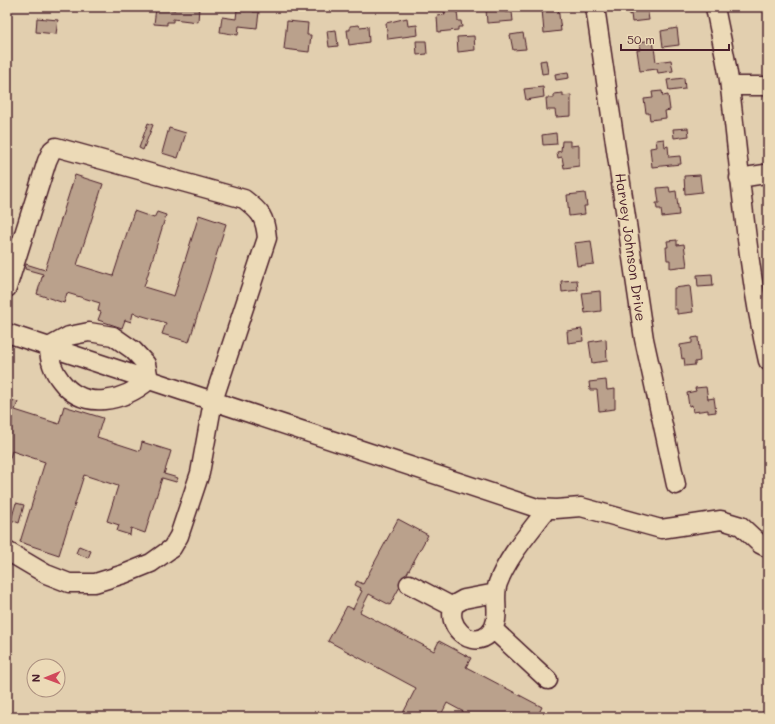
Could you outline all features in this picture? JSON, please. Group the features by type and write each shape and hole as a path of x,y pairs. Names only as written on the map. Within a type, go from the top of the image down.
{"street":[{"name":"Harvey Johnson Drive","path":"595,7 644,339 676,485"},
{"path":"715,7 730,86 739,178 761,326 768,361"},
{"path":"730,86 768,86"},
{"path":"7,288 47,161 52,150 56,147 244,199 260,211 266,224 267,238 213,401 200,473 179,536 172,548 151,563 124,574 95,583 69,583 46,574 7,551"},
{"path":"739,178 765,174 768,176"},
{"path":"50,347 69,336 89,332 113,336 133,350 146,364 149,380"},
{"path":"7,333 505,498 547,509 582,507 661,528 721,520 741,526 760,544 768,548"},
{"path":"50,347 49,357 58,378 66,387 79,397 96,400 115,399 136,391 149,380"},
{"path":"496,593 464,600 455,604 452,615 455,626 466,637 481,638 490,633 497,618 496,593 499,582 511,560 547,509"},
{"path":"409,584 453,607"},
{"path":"493,628 548,680"}],"building":[{"path":"175,7 199,7 198,22 173,19 173,22 167,22 167,25 154,24 156,8 175,10"},
{"path":"505,7 505,12 512,12 513,21 487,23 486,9"},
{"path":"545,7 558,7 561,31 544,33 542,9 545,9"},
{"path":"631,7 647,7 649,20 632,22 631,14 629,15 629,10 631,10"},
{"path":"246,8 253,9 253,12 259,12 257,28 239,26 238,35 220,32 222,17 236,19 237,10 246,11"},
{"path":"457,11 458,21 461,21 462,27 458,27 458,30 438,32 437,16 445,15 444,12"},
{"path":"37,18 58,20 56,34 36,32"},
{"path":"407,18 408,26 417,25 418,35 388,39 386,23"},
{"path":"287,21 308,23 307,35 311,35 309,52 284,49"},
{"path":"359,25 360,27 368,26 369,42 349,45 347,30 350,30 350,26"},
{"path":"677,28 679,45 663,47 661,31"},
{"path":"336,30 338,46 329,47 327,31"},
{"path":"523,33 526,49 513,50 510,35"},
{"path":"474,36 475,50 458,52 457,37"},
{"path":"653,40 656,62 671,60 673,71 658,73 657,69 640,71 637,50 640,50 639,42"},
{"path":"416,41 426,41 427,54 417,55"},
{"path":"546,60 548,73 542,74 540,61"},
{"path":"568,72 569,78 556,80 555,74"},
{"path":"684,78 685,89 669,91 667,80"},
{"path":"543,87 544,97 526,100 524,89"},
{"path":"662,91 663,96 668,95 670,110 665,111 666,118 650,120 649,113 646,113 644,99 653,98 652,92"},
{"path":"563,93 563,96 571,95 571,116 556,117 555,110 547,110 546,98 554,98 554,94"},
{"path":"148,123 153,125 143,150 139,148"},
{"path":"169,128 186,133 178,158 162,153"},
{"path":"688,128 689,136 674,138 673,129"},
{"path":"556,133 557,144 543,145 542,135"},
{"path":"664,139 665,147 668,146 669,157 680,156 681,164 652,167 650,148 657,147 656,140"},
{"path":"562,141 570,141 570,146 579,145 579,166 564,168 562,157 558,158 557,152 561,151"},
{"path":"75,175 103,184 77,265 113,276 134,211 154,218 157,212 166,215 144,287 174,296 199,215 226,224 189,342 162,334 166,323 133,313 131,322 125,320 122,328 98,320 101,312 98,311 100,303 67,293 64,303 37,294 43,274 25,269 26,264 45,270"},
{"path":"700,175 702,192 685,194 684,176"},
{"path":"669,187 670,192 676,191 679,215 662,217 661,209 657,209 656,203 659,203 657,188"},
{"path":"585,193 587,206 584,206 585,214 569,216 567,195"},
{"path":"677,240 677,245 684,244 687,266 670,268 670,260 667,260 667,241"},
{"path":"591,241 594,264 577,266 574,243"},
{"path":"712,274 713,286 698,287 697,275"},
{"path":"577,280 578,290 562,292 561,281"},
{"path":"690,286 693,312 677,314 677,309 674,309 674,288"},
{"path":"600,291 601,311 585,313 582,293"},
{"path":"582,329 583,341 568,343 567,331"},
{"path":"698,337 700,361 695,362 695,365 685,366 684,358 682,359 680,345 692,343 692,338"},
{"path":"606,339 607,361 592,363 589,342"},
{"path":"606,380 607,390 615,389 615,409 599,411 597,390 590,390 589,382"},
{"path":"706,387 708,399 714,398 716,412 708,413 708,410 693,412 692,405 689,406 687,393 696,391 695,388"},
{"path":"7,399 18,402 15,410 59,424 64,406 103,418 97,437 140,451 142,442 171,451 164,474 178,478 176,482 162,478 145,533 131,528 130,535 117,531 119,525 107,521 118,486 84,475 59,555 20,542 45,462 12,451 7,468"},
{"path":"16,503 24,505 19,523 11,520"},
{"path":"398,519 428,535 390,605 369,594 360,612 434,651 439,641 471,658 466,667 542,707 539,713 547,717 473,717 447,703 440,717 401,717 416,688 328,641 347,606 353,609 362,591 360,590 361,588 355,585 357,581 363,584"},
{"path":"79,546 91,551 88,558 76,553"}]}
